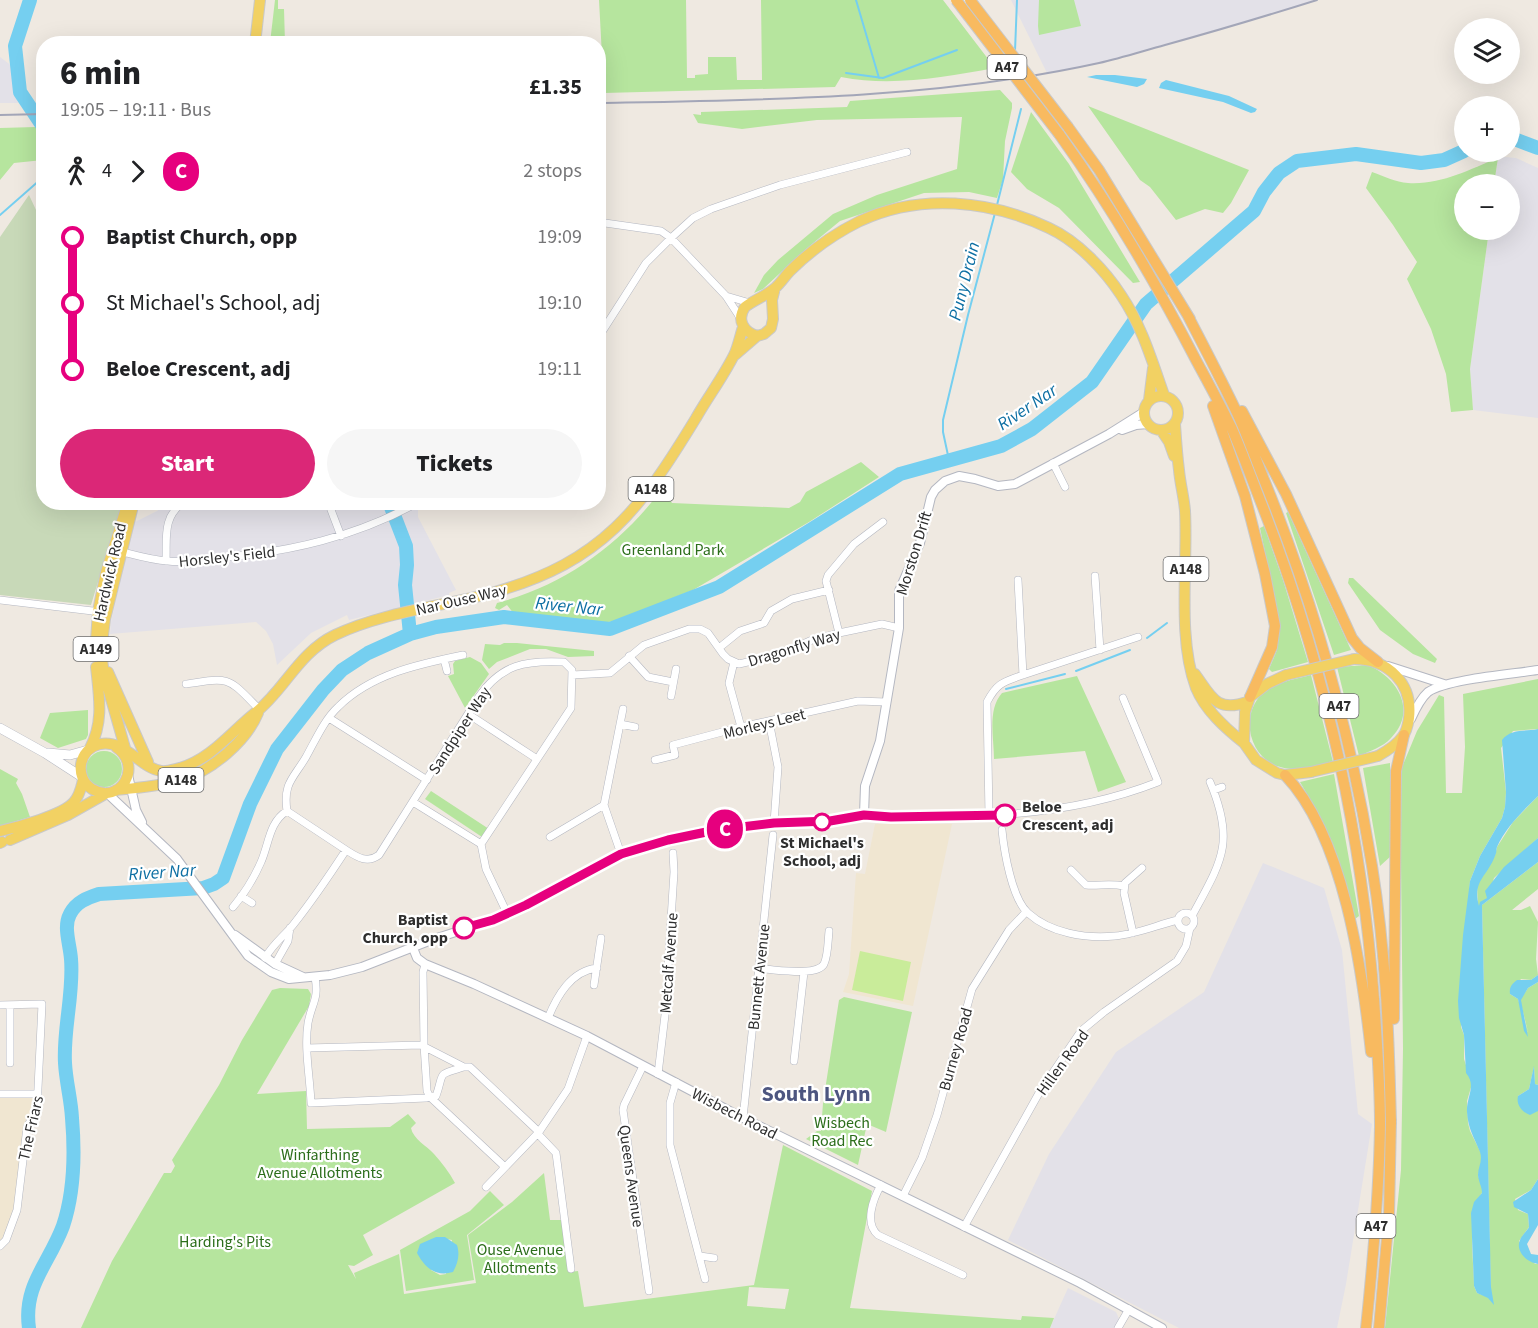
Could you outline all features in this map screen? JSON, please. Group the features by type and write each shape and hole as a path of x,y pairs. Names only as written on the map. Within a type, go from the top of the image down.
{"highway":[{"name":"A47","path":"956,0 1099,170 1228,382 1286,494 1355,643 1381,664"},
{"name":"A47","path":"970,0 1064,130 1184,337 1232,429 1303,619 1336,746 1360,868 1370,943 1385,1124 1389,1215 1378,1328"},
{"name":"A47","path":"1187,314 1238,416 1280,520 1330,671 1350,753 1372,869 1389,1036 1385,1124"},
{"name":"A47","path":"1184,337 1217,415 1245,496 1272,605 1275,626 1272,647 1248,700"},
{"name":"A47","path":"1366,1328 1385,1124 1395,951 1396,771 1406,730"},
{"name":"A47","path":"1285,775 1302,794 1310,809 1324,840 1344,897 1352,929 1385,1124"}],"main road":[{"path":"256,36 260,0"},
{"name":"Nar Ouse Way","path":"152,767 161,771 181,768 194,763 223,743 260,710 296,667 334,635 371,620 494,592 527,582 556,570 586,553 610,535 657,481 734,355 742,323 742,312 775,288 789,271 824,241 874,215 924,204 978,205 1050,228 1069,240 1104,272 1120,294 1145,341 1164,395"},
{"name":"Nar Ouse Way","path":"734,355 771,328 775,288"},
{"path":"754,302 765,304 772,310"},
{"path":"742,323 749,334 757,336"},
{"name":"Nar Ouse Way","path":"1149,400 1154,365"},
{"path":"1164,395 1173,399 1178,407 1179,416 1175,424 1168,429 1161,430 1148,424 1144,412 1149,400 1164,395"},
{"name":"A148","path":"1175,424 1185,508 1186,629 1195,686 1206,706 1230,732 1244,742 1256,760 1276,773 1285,775"},
{"name":"A148","path":"1161,430 1169,442 1179,470"},
{"name":"Hardwick Road","path":"89,749 98,732 100,717 96,654 102,612 126,510"},
{"name":"Hardwick Road","path":"118,551 131,510"},
{"name":"Hardwick Road","path":"102,612 101,652 107,687 124,753"},
{"name":"Hardwick Road","path":"101,652 141,749 152,767"},
{"path":"1191,669 1218,703 1232,707 1248,700 1266,684 1286,675 1354,659 1366,659 1381,664 1399,680 1406,691 1410,711 1406,730 1388,750 1378,756 1311,772 1285,775"},
{"path":"1244,742 1243,726 1248,700"},
{"name":"Nar Ouse Way","path":"112,791 181,780 213,764 246,732 260,710"},
{"path":"0,728 45,753 82,779 90,789 112,791 126,781 128,775 124,753 102,744 70,755 45,753"},
{"path":"82,779 81,763 89,749"},
{"name":"A148","path":"124,753 152,767"},
{"name":"A148","path":"3,839 68,807 76,799 82,779"},
{"name":"A148","path":"3,839 68,815 112,791"}],"street":[{"path":"606,326 646,263 693,218 711,209 780,185 907,152"},
{"path":"606,223 661,231 672,238 726,296 742,323"},
{"path":"726,296 754,302"},
{"name":"Morston Drift","path":"864,815 865,786 880,741 899,628 899,591 920,543 928,506 935,490 945,481 959,476 998,486 1016,484 1109,434 1144,412"},
{"name":"Morston Drift","path":"1109,434 1136,425 1148,424"},
{"path":"1053,463 1065,487"},
{"path":"166,561 168,518 173,510"},
{"path":"330,510 341,536"},
{"name":"Horsley's Field","path":"118,551 166,561 264,554 341,536 404,510"},
{"path":"839,633 826,581 832,570 854,544 883,522"},
{"path":"1095,576 1100,650"},
{"path":"1018,580 1023,675"},
{"path":"718,648 740,631 764,623 771,611 792,599 829,590"},
{"path":"0,600 102,612"},
{"name":"Dragonfly Way","path":"572,675 604,675 614,670 644,645 696,628 708,633 723,654 734,662 745,663 781,654 812,640 839,633 882,624 899,628"},
{"path":"989,815 987,702 994,688 1006,681 1138,637"},
{"path":"233,907 261,861 273,826 279,816 287,811 286,787 337,708 366,685 404,670 463,655"},
{"path":"629,656 648,677 673,682"},
{"path":"444,659 447,671"},
{"name":"Sandpiper Way","path":"287,811 357,858 366,860 374,858 379,855 493,678 514,666 535,661 564,662 570,667 572,675"},
{"path":"734,662 729,683 741,727"},
{"path":"1381,664 1448,684"},
{"path":"671,696 676,669"},
{"path":"1406,730 1420,701 1428,692 1448,684 1538,670"},
{"path":"507,913 486,869 481,844 571,708 572,675"},
{"path":"186,684 221,679 229,681 260,710"},
{"path":"112,791 187,871 248,956 271,972 290,979 315,977 362,967 507,913 621,854 668,840 716,830 774,823 830,821 864,815 891,817 1043,812 1114,798 1158,782 1123,698"},
{"name":"Morleys Leet","path":"655,760 675,755 672,745 741,727 858,701 886,702"},
{"path":"621,854 604,805 623,709"},
{"path":"468,714 537,759"},
{"path":"329,718 427,780"},
{"path":"769,721 778,767 774,823"},
{"path":"620,724 635,727"},
{"path":"128,775 136,810 145,827"},
{"name":"Hillen Road","path":"964,1227 1039,1093 1082,1031 1104,1012 1177,961 1193,924 1192,916 1222,853 1224,820 1210,782"},
{"path":"1214,790 1222,787"},
{"path":"413,802 481,844"},
{"path":"550,837 604,805"},
{"path":"1002,830 1006,859 1016,891 1026,912 1042,923 1060,931 1087,936 1116,936 1178,920 1182,914 1192,916"},
{"name":"Bunnett Avenue","path":"743,1118 773,835"},
{"path":"265,957 273,944 290,928 312,900 346,850"},
{"name":"Metcalf Avenue","path":"658,1074 665,1015 674,872 673,853"},
{"path":"1133,933 1124,886 1142,868"},
{"path":"1071,870 1086,885 1097,886 1113,883 1124,886"},
{"path":"241,896 252,903"},
{"name":"Burney Road","path":"903,1196 922,1158 937,1114 972,989 1009,930 1026,912"},
{"path":"1178,920 1179,925 1183,928 1190,928"},
{"path":"275,964 288,941 290,928"},
{"path":"760,969 804,972 820,969 824,964 829,932"},
{"path":"234,935 275,964 304,977"},
{"path":"594,985 601,938"},
{"name":"Wisbech Road","path":"413,948 417,958 425,964 587,1036 743,1118 1129,1309 1162,1328"},
{"path":"425,964 423,972 424,1046 427,1091 430,1097 505,1167"},
{"path":"548,1018 569,982 590,969 597,968"},
{"path":"794,1061 804,972"},
{"path":"315,977 317,999 309,1022 307,1048 312,1103 430,1097 438,1094 443,1074 470,1067 539,1133 556,1153 571,1269"},
{"name":"The Friars","path":"0,1246 6,1240 17,1210 27,1127 37,1109 42,1004 10,1005"},
{"path":"0,1005 10,1005 10,1063"},
{"path":"486,1187 539,1133 568,1089 587,1036"},
{"path":"307,1048 424,1046 464,1067"},
{"name":"Queens Avenue","path":"644,1066 623,1110 649,1291"},
{"path":"676,1082 670,1103 670,1144 705,1279"},
{"path":"0,1094 38,1094"},
{"path":"881,1185 874,1198 871,1215 870,1222 873,1231 963,1275"},
{"path":"700,1256 714,1258"},
{"path":"1118,1328 1129,1309"}],"shaded area":[{"path":"1011,0 1317,0 1100,63 1047,73"},
{"path":"0,57 12,66 18,103 0,103"},
{"path":"1520,160 1538,168 1538,418 1473,410 1470,369 1488,240 1520,240 1520,174 1496,174 1497,162 1520,162"},
{"path":"418,510 418,517 456,590 449,595 349,620 347,615 311,633 277,665 273,644 266,631 256,622 110,634 133,523 157,511"},
{"path":"875,824 952,824 913,1006 843,992 849,974 856,873 865,874"},
{"path":"1263,863 1324,888 1342,950 1358,1114 1372,1124 1346,1284 1337,1328 1179,1328 1008,1240 1049,1154 1116,1052 1204,992"},
{"path":"0,1094 38,1096 27,1131 11,1227 0,1243"},
{"path":"1068,1288 1116,1312 1120,1321 1125,1323 1123,1328 1050,1328"}],"green space":[{"path":"275,0 278,0 278,9 284,9 285,36 271,36"},
{"path":"599,0 686,0 687,78 708,74 708,57 736,57 737,80 762,80 761,0 943,0 995,68 899,81 841,77 835,87 606,93 606,36 601,36"},
{"path":"1039,0 1074,0 1081,26 1039,35"},
{"path":"1000,90 1012,103 1012,108 1005,141 1003,179 997,198 969,192 924,193 840,221 763,289 754,293 764,275 778,260 833,214 877,195 957,169 962,117 817,120 742,129 698,123 693,114 847,107 850,101"},
{"path":"1088,106 1249,170 1223,213 1205,209 1176,220 1150,187 1140,180"},
{"path":"1031,112 1069,164 1140,282 1133,283 1059,208 1027,189 1011,172"},
{"path":"36,127 36,161 14,163 0,180 0,128"},
{"path":"1488,162 1497,162 1496,174 1459,174"},
{"path":"1372,172 1408,183 1454,176 1454,240 1488,240 1470,369 1473,410 1451,412 1446,374 1431,329 1407,279 1417,262 1366,188"},
{"path":"29,195 36,210 36,510 120,510 91,605 0,595 0,237"},
{"name":"Greenland Park","path":"861,462 879,477 809,522 693,590 616,621 600,623 514,614 507,605 499,610 495,608 497,603 546,585 589,560 628,528 662,489 672,503 789,508 800,502 806,492"},
{"path":"1288,512 1351,650 1334,655 1286,513"},
{"path":"1264,526 1308,662 1272,672 1269,669 1277,650 1279,620 1260,528"},
{"path":"1349,578 1353,578 1437,659 1435,663 1413,654 1380,630 1348,583"},
{"path":"504,643 594,651 594,656 568,657 546,649 530,649 497,662 489,669 482,660 485,644"},
{"path":"470,657 481,663 489,674 465,708 448,676 454,674 455,661"},
{"path":"1367,665 1378,670 1395,686 1403,706 1403,717 1399,728 1388,741 1359,756 1337,667"},
{"path":"1311,675 1333,762 1298,769 1277,766 1267,761 1254,744 1250,733 1251,712 1256,702 1268,689 1286,681"},
{"path":"1077,676 1126,782 1098,792 1085,751 994,759 993,716 997,700 1002,693"},
{"path":"1538,679 1538,729 1513,731 1501,748 1506,792 1505,807 1502,818 1480,856 1470,881 1461,1027 1464,1035 1464,1059 1472,1084 1467,1101 1468,1123 1481,1153 1478,1176 1482,1185 1482,1193 1477,1202 1472,1224 1474,1286 1477,1293 1491,1298 1482,905 1538,862 1538,889 1512,910 1521,910 1530,906 1538,922 1536,959 1538,975 1531,980 1521,979 1510,994 1518,999 1528,1032 1520,1000 1528,988 1538,982 1538,1085 1535,1084 1534,1067 1529,1089 1518,1096 1538,1111 1538,1179 1531,1190 1515,1199 1518,1210 1528,1214 1529,1227 1519,1241 1535,1264 1538,1264 1538,1328 1385,1328 1401,1170 1403,1049 1400,772 1417,731 1439,695 1444,697 1446,793 1462,793 1465,747 1463,694"},
{"path":"88,710 86,739 58,748 40,738 50,713"},
{"path":"104,751 116,757 122,769 116,781 104,787 92,781 86,769 92,757"},
{"path":"1390,763 1391,856 1380,866 1363,768"},
{"path":"0,769 18,779 16,783 30,817 0,826"},
{"path":"1334,774 1359,916 1355,919 1334,848 1300,782"},
{"path":"431,791 489,829 482,837 425,799"},
{"path":"1538,796 1538,838 1494,878 1488,898 1478,908 1477,885 1495,855 1497,847 1513,822"},
{"path":"860,951 911,962 903,1001 852,990"},
{"path":"308,989 311,994 309,1006 257,1094 306,1091 307,1129 390,1127 408,1114 416,1123 411,1128 414,1136 437,1157 455,1183 363,1235 373,1255 354,1266 348,1265 356,1279 354,1273 399,1254 404,1294 476,1283 468,1235 512,1202 544,1173 550,1220 564,1220 569,1272 578,1271 584,1307 754,1285 783,1145 872,1191 850,1308 1021,1320 1022,1316 1054,1318 1050,1328 81,1328 112,1261 164,1173 171,1173 175,1166 172,1160 219,1085 242,1040 272,990","holes":["749,1287 789,1289 785,1309 747,1306"]},
{"name":"Wisbech Road Rec","path":"844,997 912,1012 886,1132 867,1124 858,1165 806,1139 817,1131 821,1131 823,1103 839,1000"},
{"path":"490,1191 504,1205 467,1235 474,1280 406,1291 400,1250 470,1211","holes":["436,1237 452,1240 446,1274 440,1275 431,1270"]}],"water":[{"path":"1096,75 1147,79 1144,84 1137,87 1087,77"},
{"path":"1166,80 1229,96 1257,109 1251,113 1223,102 1159,88"},
{"path":"1538,729 1538,796 1505,833 1477,891 1479,906 1480,902 1487,898 1485,891 1504,867 1538,838 1538,862 1482,905 1491,1287 1494,1305 1488,1298 1477,1293 1474,1286 1471,1213 1474,1202 1482,1193 1478,1175 1481,1158 1468,1118 1467,1107 1471,1082 1466,1073 1464,1035 1459,1018 1458,1001 1463,935 1470,881 1480,856 1502,818 1505,807 1502,740 1514,732"},
{"path":"1538,975 1538,982 1528,988 1521,1000 1528,1037 1524,1031 1518,999 1510,994 1510,989 1517,980 1531,980"},
{"path":"1534,1066 1535,1084 1538,1085 1538,1111 1530,1115 1520,1108 1518,1096 1529,1089"},
{"path":"1538,1179 1538,1225 1527,1244 1531,1254 1538,1255 1538,1264 1526,1259 1519,1248 1520,1240 1529,1227 1528,1214 1514,1207 1513,1202 1531,1190"},
{"path":"436,1237 445,1237 457,1245 458,1259 453,1272 441,1273 432,1270 417,1253 420,1244"}],"waterway":[{"path":"30,0 15,46 20,92 36,116"},
{"path":"856,0 879,78"},
{"name":"Puny Drain","path":"1015,51 1017,0"},
{"path":"846,73 883,78 957,50"},
{"name":"Puny Drain","path":"997,205 1021,109"},
{"name":"River Nar","path":"1520,141 1538,148"},
{"name":"River Nar","path":"29,1328 28,1313 33,1287 63,1226 71,1187 73,1131 65,1050 72,972 67,930 70,914 79,903 99,894 203,888 223,878 250,804 277,749 323,690 342,670 368,653 410,634 436,627 504,617 610,629 719,587 900,474 1001,446 1032,429 1092,382 1146,304 1254,211 1264,192 1279,173 1297,161 1356,154 1421,163 1444,160 1454,156"},
{"path":"0,215 36,183"},
{"name":"Puny Drain","path":"949,460 943,420 995,213"},
{"path":"392,510 406,546 405,585 410,634"},
{"path":"1147,638 1167,623"},
{"path":"1076,671 1130,650"},
{"path":"1006,689 1065,674"}],"railway":[{"path":"606,103 787,99 913,91 975,84 1107,61 1317,0"},
{"path":"0,115 36,114"}],"bus line":[{"name":"C","path":"464,928 493,920 526,905 621,854 668,840 716,830 774,823 830,821 864,815 891,817 1005,815"}],"place":[{"name":"Beloe Crescent, adj","path":"1005,815"},
{"name":"St Michael's School, adj","path":"822,822"},
{"name":"Baptist Church, opp","path":"464,928"}],"district":[{"name":"South Lynn","path":"816,1093"}],"park label":[{"name":"Winfarthing Avenue Allotments","path":"320,1163"},
{"name":"Harding's Pits","path":"225,1241"},
{"name":"Ouse Avenue Allotments","path":"520,1258"}]}
